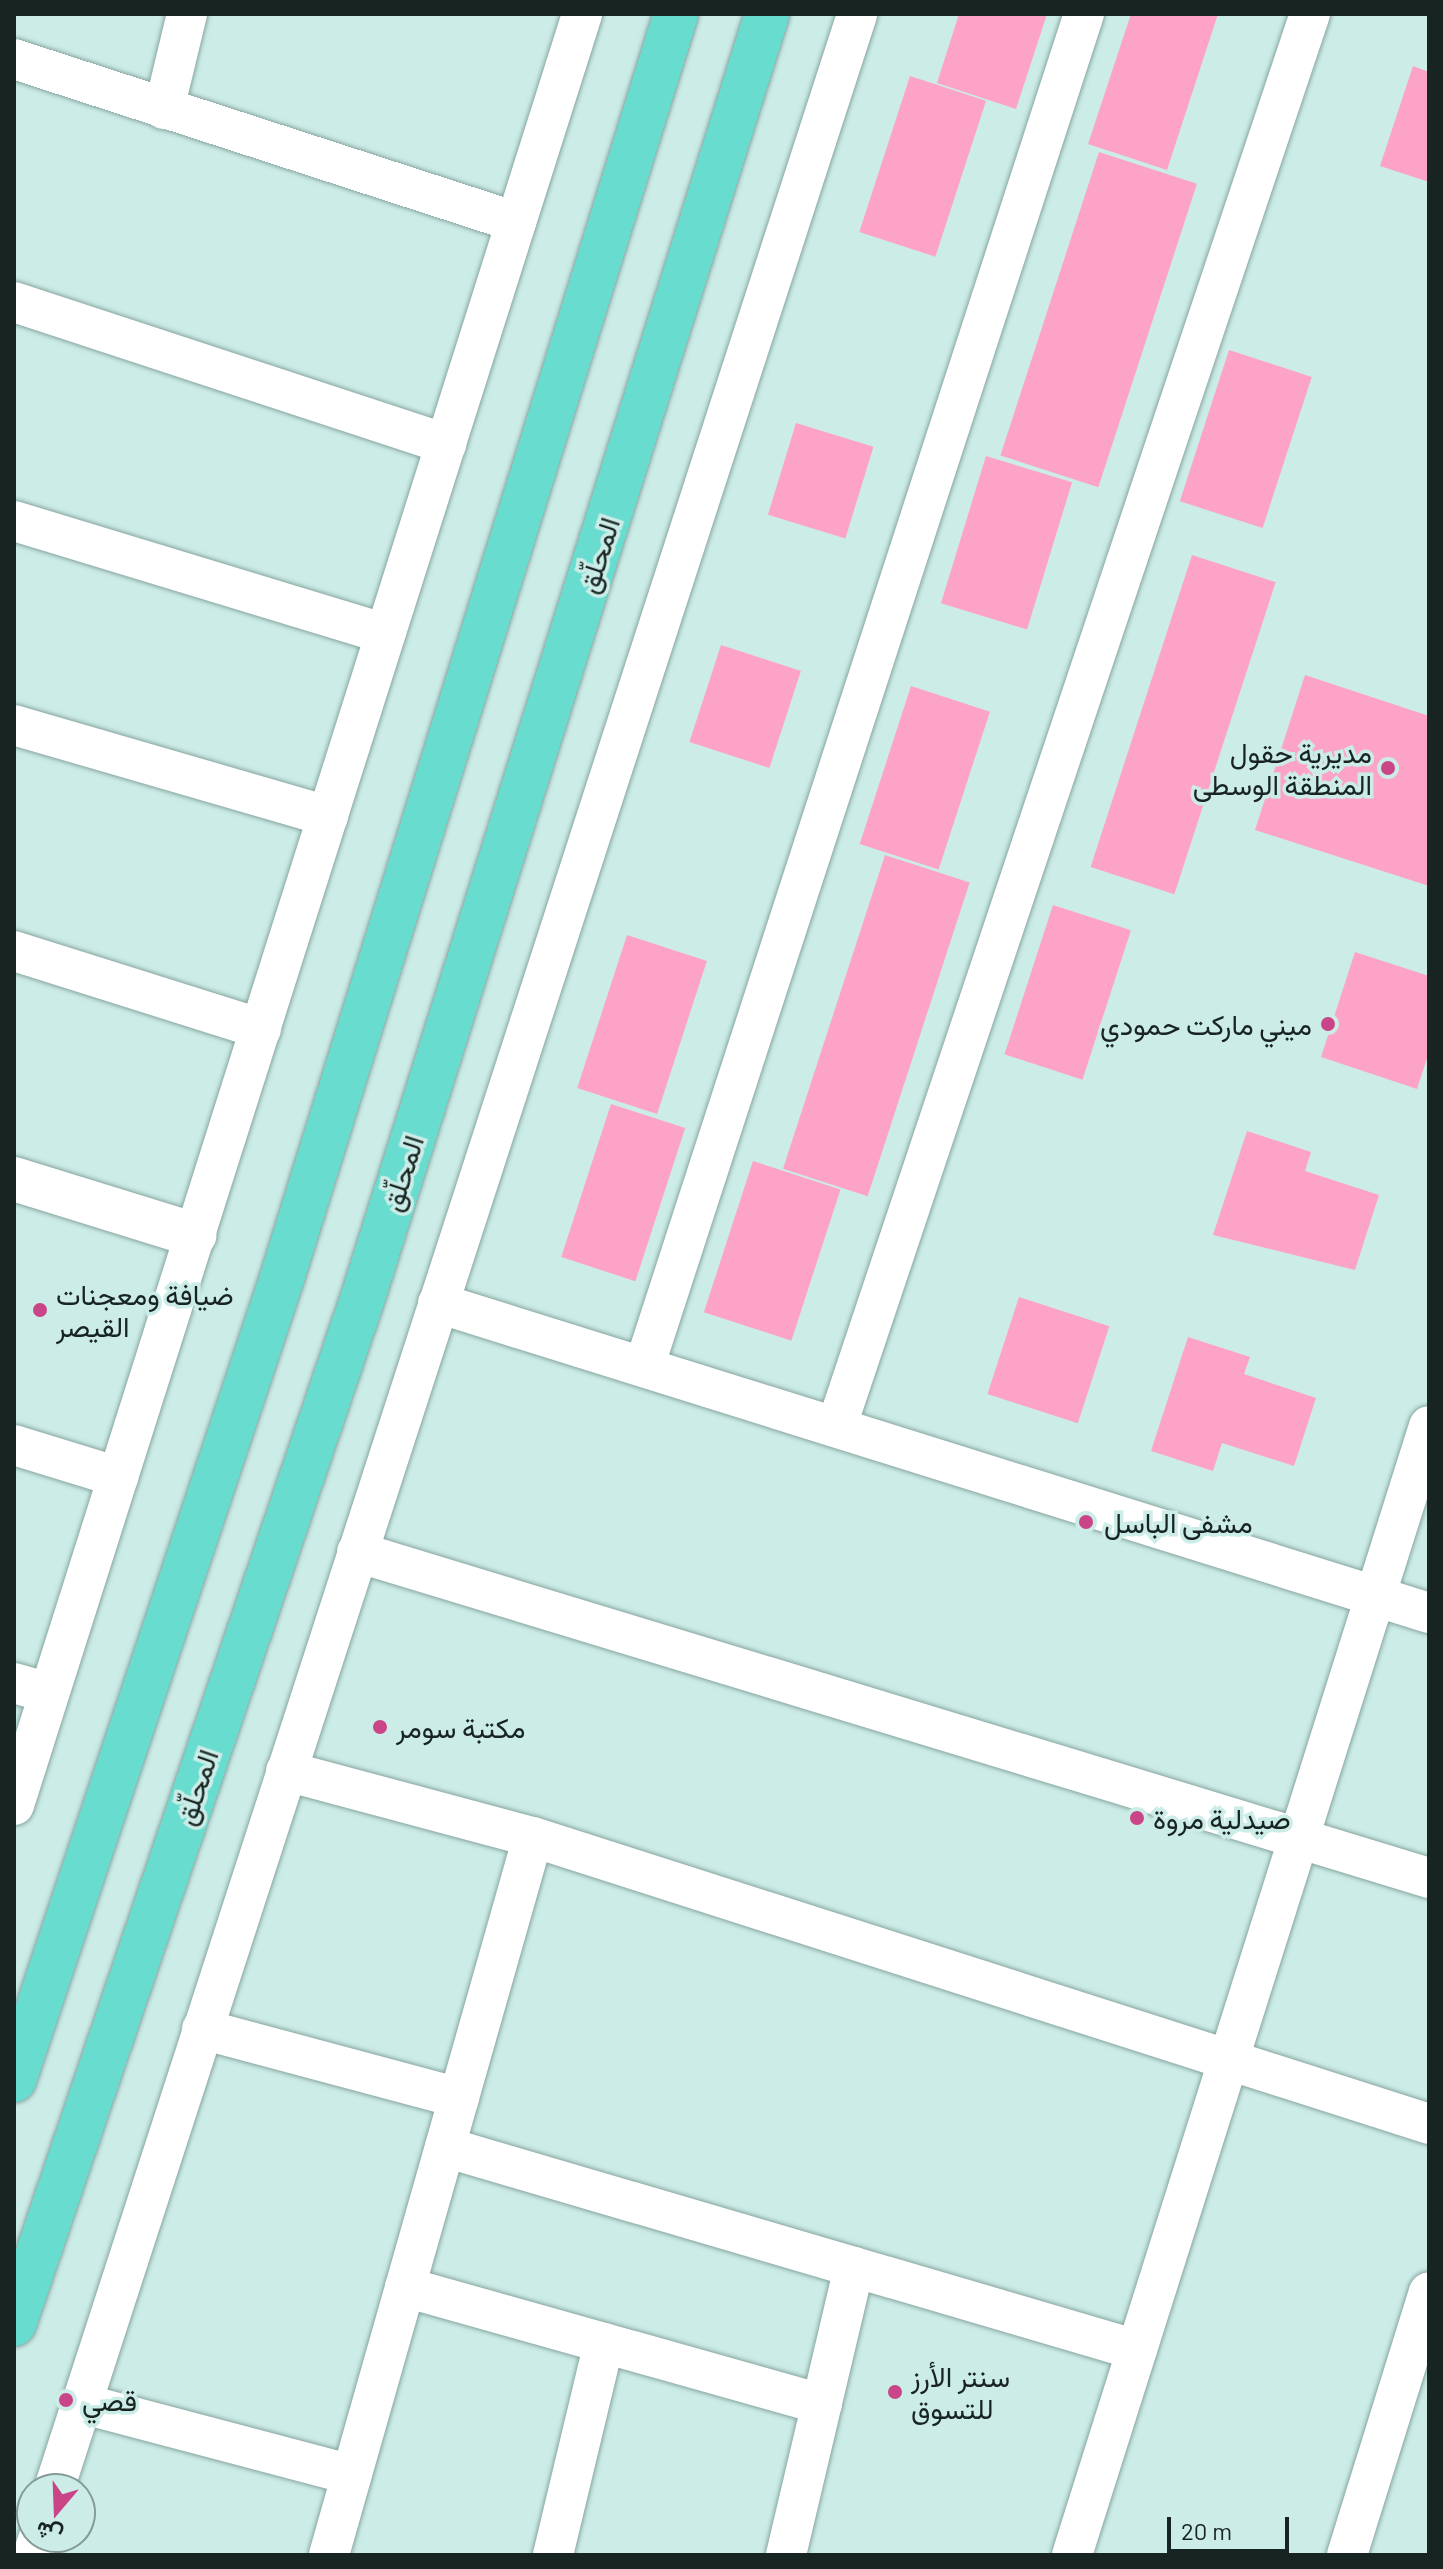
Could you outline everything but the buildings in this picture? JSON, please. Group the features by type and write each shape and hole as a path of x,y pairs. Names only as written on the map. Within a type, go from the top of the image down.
{"highway":[{"path":"14,2080 282,1278 676,14"},
{"name":"المحلّق","path":"14,2324 364,1294 767,14"}],"street":[{"path":"164,109 187,14"},
{"path":"14,1805 32,1688 118,1477 582,14"},
{"path":"59,2473 857,14"},
{"path":"645,1364 1084,14"},
{"path":"837,1425 1310,14"},
{"path":"14,59 516,222"},
{"path":"14,302 446,444"},
{"path":"14,521 385,634"},
{"path":"14,725 328,816"},
{"path":"14,951 261,1029"},
{"path":"14,1179 195,1235"},
{"path":"438,1303 645,1364 1429,1613"},
{"path":"1072,2555 1429,1426"},
{"path":"14,1445 118,1477"},
{"path":"357,1552 1429,1878"},
{"path":"286,1771 533,1837 1429,2124"},
{"path":"329,2555 533,1837"},
{"path":"202,2029 459,2098"},
{"path":"445,2147 1137,2350"},
{"path":"786,2555 854,2267"},
{"path":"405,2287 822,2404"},
{"path":"1347,2555 1429,2292"},
{"path":"553,2555 604,2343"},
{"path":"80,2403 352,2475"}],"place":[{"name":"مديرية حقول المنطقة الوسطى","path":"1388,768"},
{"name":"ميني ماركت حمودي","path":"1328,1024"},
{"name":"ضيافة ومعجنات القيصر","path":"40,1310"},
{"name":"مشفى الباسل","path":"1086,1522"},
{"name":"مكتبة سومر","path":"380,1727"},
{"name":"صيدلية مروة","path":"1137,1818"},
{"name":"سنتر الأرز للتسوق","path":"895,2392"},
{"name":"قصي","path":"66,2400"}]}
